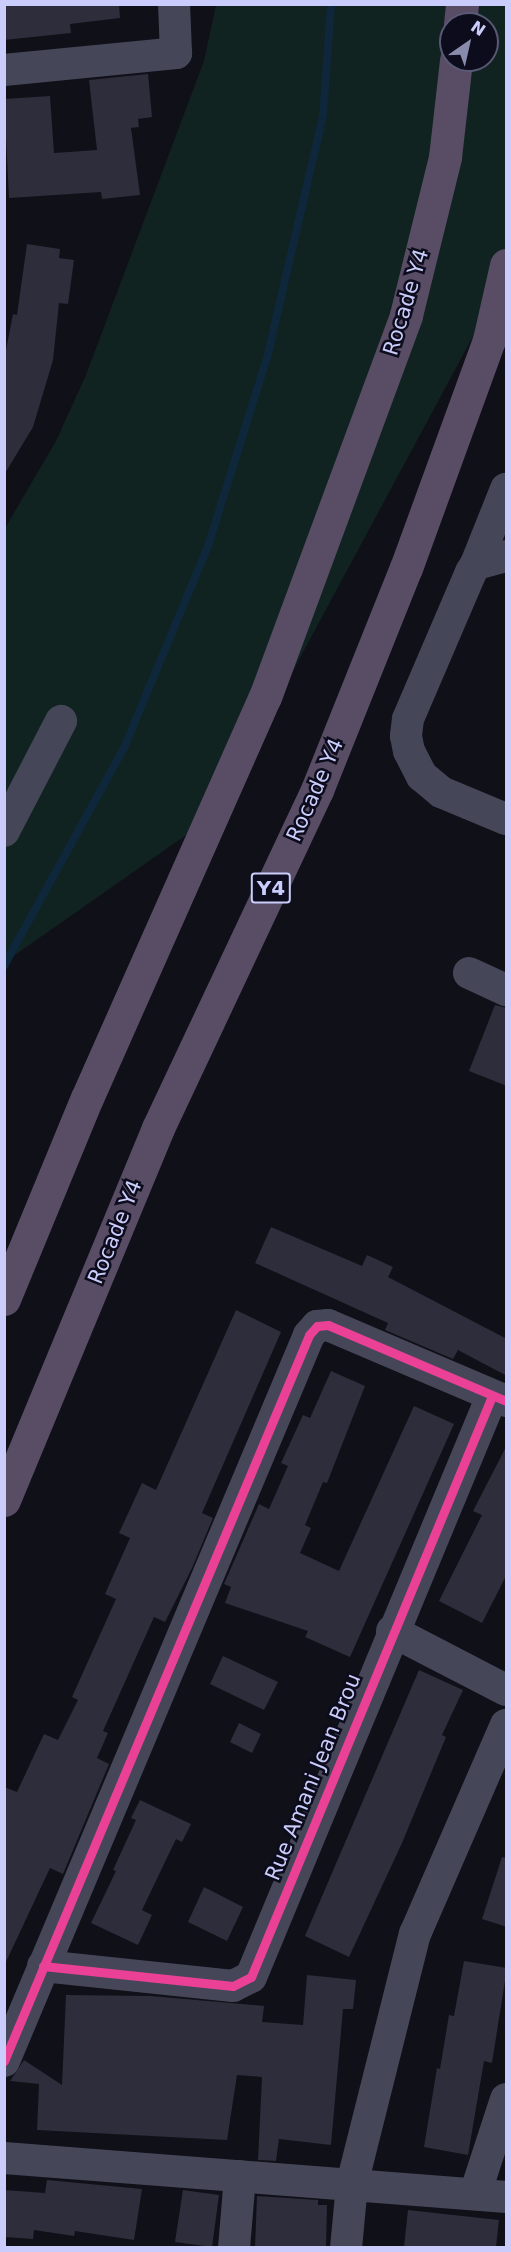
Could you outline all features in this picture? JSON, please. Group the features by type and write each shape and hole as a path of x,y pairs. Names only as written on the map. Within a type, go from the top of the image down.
{"highway":[{"name":"Rocade Y4","path":"4,1299 87,1098 265,697 406,315 445,157 455,72"},
{"name":"Rocade Y4","path":"4,1500 158,1128 322,779 406,568 481,361 507,265"}],"street":[{"path":"4,69 176,53 174,4"},
{"path":"507,489 408,719 406,736 409,751 422,776 441,792 507,819"},
{"path":"476,564 507,556"},
{"path":"4,831 61,721"},
{"path":"469,974 507,990"},
{"path":"4,2061 309,1335 317,1326 328,1324 499,1399"},
{"name":"Rue Amani Jean Brou","path":"43,1966 233,1986 252,1977 392,1631 499,1399"},
{"path":"392,1631 507,1690"},
{"path":"346,2247 352,2184 415,1934 507,1725"},
{"path":"475,2194 507,2099"},
{"path":"4,2158 507,2196"},
{"path":"234,2247 240,2176"}],"green space":[{"path":"216,5 506,5 506,275 216,814 5,962 4,530 56,441 86,375 204,61"}],"building":[{"path":"4,4 119,4 120,18 70,24 71,33 4,40"},
{"path":"148,74 152,117 138,119 139,127 131,128 140,195 102,199 101,192 9,198 4,99 50,96 54,153 97,150 89,80"},
{"path":"27,244 60,249 59,258 74,260 68,304 59,303 53,360 33,427 4,475 4,360 13,314 17,315"},
{"path":"495,1005 507,1008 507,1086 469,1071"},
{"path":"271,1227 362,1266 367,1255 393,1267 388,1277 507,1339 507,1376 458,1350 453,1359 385,1330 388,1323 255,1263"},
{"path":"236,1310 281,1332 202,1513 213,1518 192,1568 165,1622 154,1617 103,1731 108,1733 97,1758 109,1764 63,1874 50,1868 4,1966 4,1787 17,1792 44,1734 58,1740 78,1700 72,1697 116,1599 105,1594 130,1538 119,1533 142,1483 156,1490"},
{"path":"331,1371 365,1386 327,1483 323,1482 305,1525 311,1528 300,1553 339,1571 414,1406 454,1424 350,1657 305,1637 308,1631 225,1603 231,1587 224,1584 259,1504 269,1509 288,1466 281,1463 303,1415 310,1418"},
{"path":"507,1445 507,1574 482,1623 439,1601 482,1515 473,1511"},
{"path":"223,1656 278,1682 264,1710 210,1684"},
{"path":"419,1670 463,1690 442,1735 446,1737 402,1843 349,1957 305,1936"},
{"path":"239,1723 261,1734 252,1753 230,1742"},
{"path":"140,1800 191,1824 182,1842 176,1839 142,1910 152,1915 138,1945 91,1923 116,1871 113,1870 136,1820 131,1818"},
{"path":"502,1857 507,1858 507,1927 482,1919"},
{"path":"204,1887 243,1907 227,1941 188,1922"},
{"path":"464,1961 507,1968 492,2063 484,2061 468,2155 424,2147 437,2068 440,2069 449,2015 454,2016"},
{"path":"307,1975 356,1980 353,2009 343,2009 331,2145 279,2139 276,2161 258,2160 262,2077 237,2075 227,2140 37,2130 39,2084 10,2081 24,2060 62,2085 66,1995 151,1996 264,2006 262,2022 303,2025"},
{"path":"47,2180 142,2189 134,2240 75,2231 74,2236 34,2230 33,2239 4,2237 4,2190 45,2193"},
{"path":"183,2190 219,2195 212,2247 175,2242"},
{"path":"257,2196 318,2200 318,2205 327,2205 326,2247 255,2247"},
{"path":"408,2210 499,2220 496,2247 404,2247"}],"waterway":[{"path":"4,966 124,748 208,546 267,358 323,116 331,4"}],"cycle path":[{"path":"4,2061 309,1335 317,1326 328,1325 506,1401"},
{"path":"43,1966 233,1986 251,1977 492,1396"}]}
